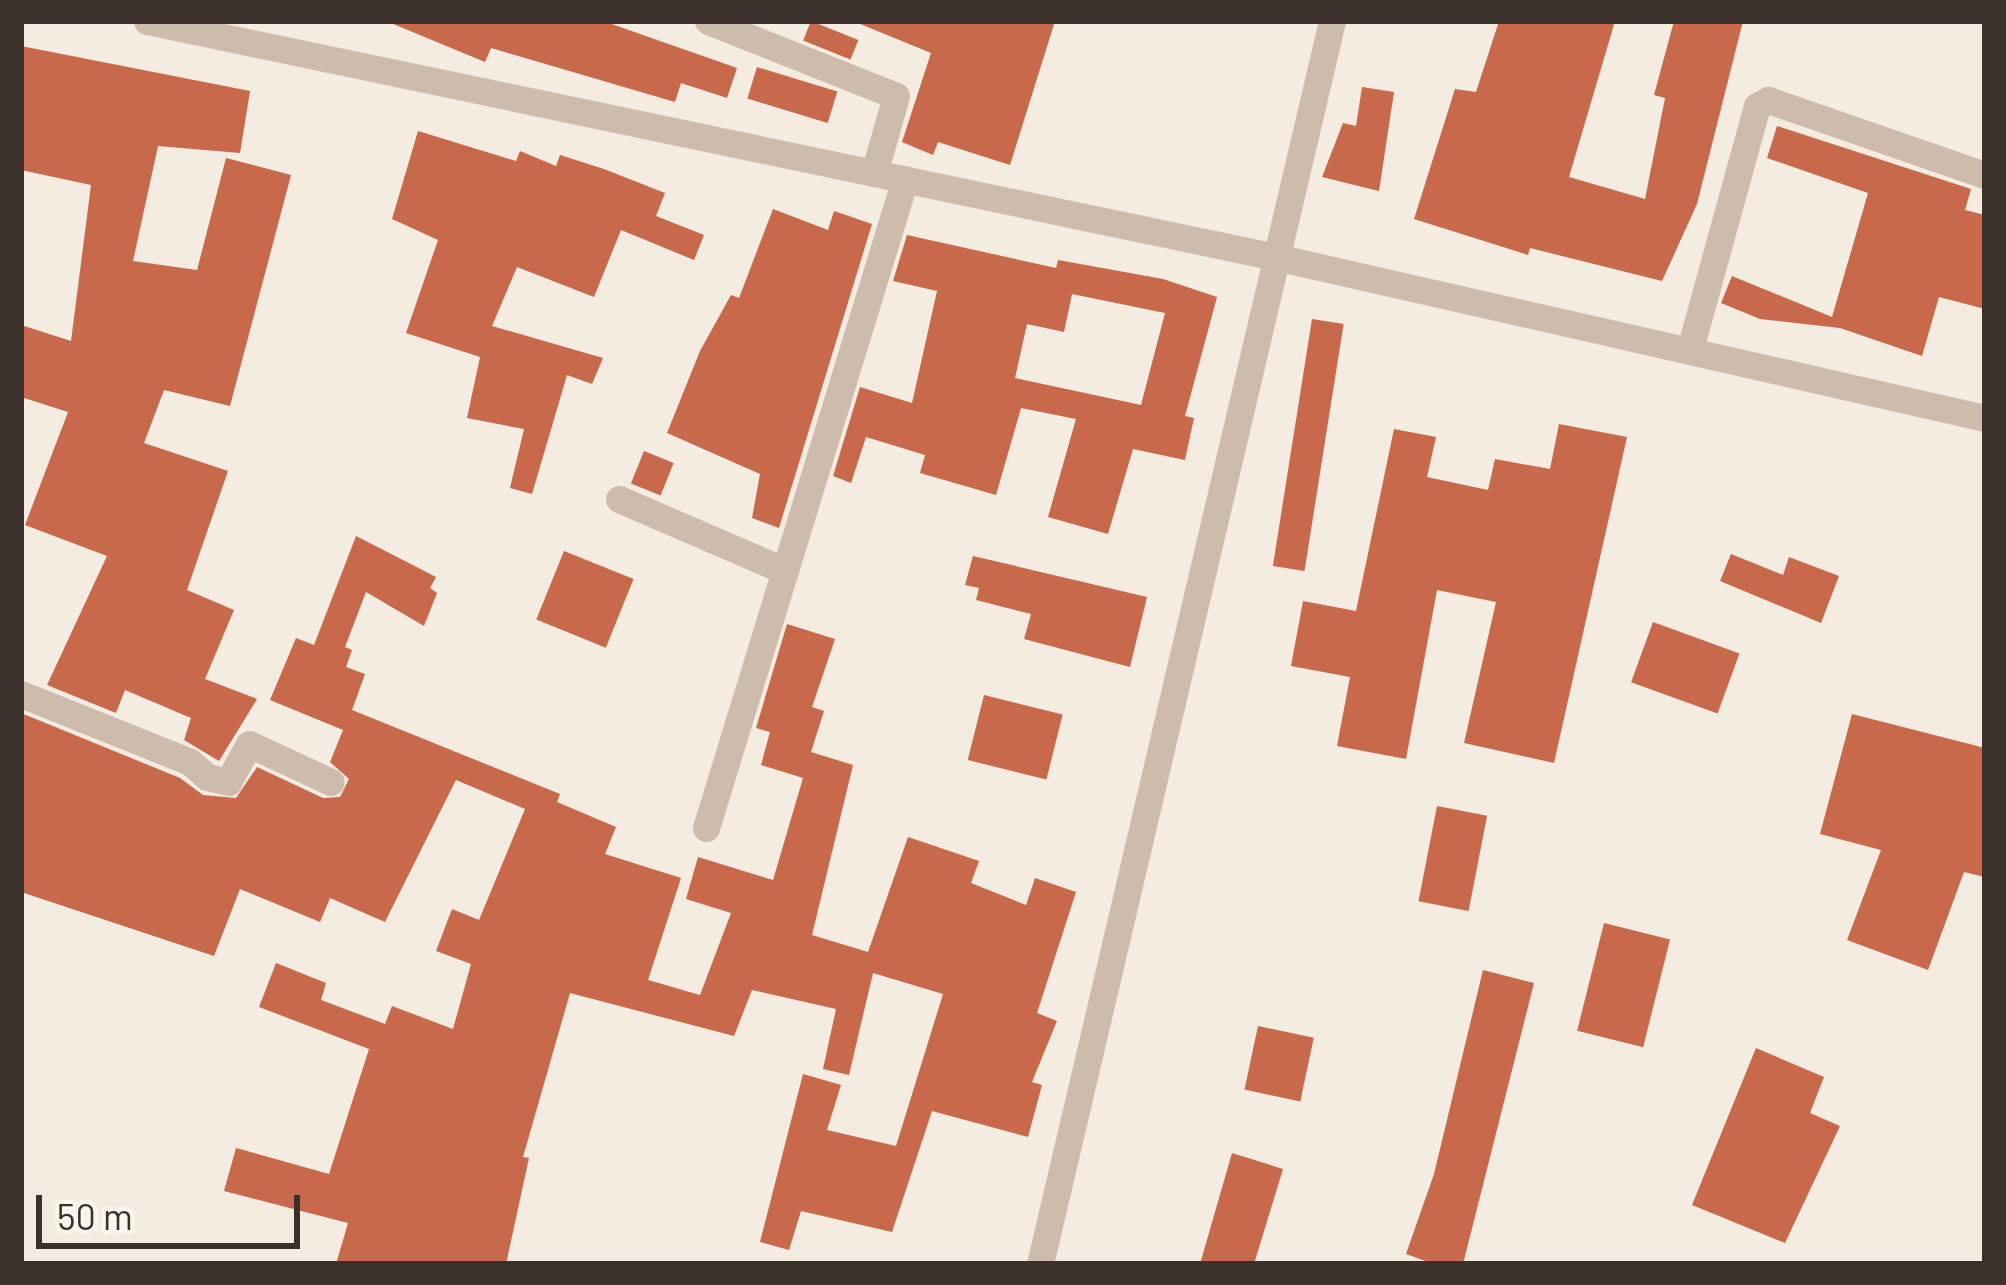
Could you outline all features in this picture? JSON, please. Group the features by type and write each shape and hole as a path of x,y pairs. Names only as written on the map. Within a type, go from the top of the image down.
{"street":[{"path":"147,21 1280,258 1985,418"},
{"path":"708,21 896,96 874,173"},
{"path":"1040,1264 1332,21"},
{"path":"1690,349 1756,106 1768,100 1985,175"},
{"path":"706,828 905,179"},
{"path":"619,499 785,571"},
{"path":"21,694 190,762 207,777 228,782 249,744 331,782"}],"building":[{"path":"386,21 603,21 737,68 727,98 681,83 675,102 491,48 485,62"},
{"path":"811,21 858,40 850,60 803,40"},
{"path":"853,21 1055,21 1010,165 938,142 933,155 902,142 931,53"},
{"path":"1499,21 1615,21 1569,177 1645,199 1665,98 1654,95 1674,21 1743,21 1697,204 1662,281 1530,248 1528,255 1414,219 1455,89 1476,92"},
{"path":"21,46 250,91 240,153 158,146 133,261 197,270 226,158 291,175 230,406 164,390 144,443 228,471 187,590 234,610 205,679 257,699 219,761 184,740 191,718 125,690 116,713 47,685 107,556 25,525 68,412 21,397 21,325 71,341 91,185 21,170"},
{"path":"757,67 837,92 828,123 747,99"},
{"path":"1362,87 1394,92 1379,191 1322,177 1343,123 1356,126"},
{"path":"1777,126 1971,189 1965,210 1985,215 1985,309 1939,297 1922,356 1840,328 1760,319 1721,303 1732,276 1832,317 1868,193 1767,158"},
{"path":"418,131 516,161 520,151 556,166 560,155 604,169 665,193 656,216 704,235 694,260 621,230 594,297 517,267 492,326 603,358 592,384 567,375 532,494 510,488 524,429 467,418 480,357 406,333 438,240 392,219"},
{"path":"773,209 828,230 834,211 872,224 779,528 752,518 760,474 667,433 700,351 731,295 739,298"},
{"path":"907,235 1056,268 1058,260 1163,279 1217,297 1185,416 1194,418 1185,460 1133,449 1108,534 1048,517 1076,419 1021,408 996,495 920,473 925,455 866,437 851,483 833,476 860,387 912,403 937,291 893,281","holes":["1072,294 1165,313 1141,405 1015,378 1027,324 1064,332"]},
{"path":"1312,319 1344,324 1304,571 1273,566"},
{"path":"1559,424 1627,437 1554,763 1464,743 1496,602 1437,590 1406,759 1337,746 1350,677 1291,666 1303,601 1356,611 1394,429 1436,437 1427,477 1488,490 1495,459 1550,469"},
{"path":"644,451 674,463 661,495 631,483"},
{"path":"356,536 436,577 430,588 437,593 424,626 366,592 345,647 352,650 346,667 365,674 352,710 560,794 557,802 616,827 605,854 681,878 648,980 700,995 731,913 686,899 698,857 773,880 803,778 761,765 770,732 756,728 787,624 835,639 812,707 824,711 811,752 853,765 812,935 868,952 908,837 979,861 971,883 1026,905 1035,878 1076,892 1037,1013 1057,1021 1032,1082 1042,1085 1028,1137 932,1111 892,1232 801,1211 789,1250 760,1242 803,1074 841,1085 827,1130 896,1146 943,994 873,973 849,1075 823,1069 836,1009 752,990 734,1036 570,993 523,1157 529,1158 506,1264 336,1264 348,1223 224,1191 236,1148 329,1174 369,1049 259,1007 276,963 326,983 321,1000 385,1024 392,1006 453,1029 471,964 436,951 452,909 479,920 525,809 456,780 385,922 330,898 320,922 240,889 214,956 21,892 21,713 180,778 203,795 236,798 257,767 323,798 340,797 349,779 330,762 343,730 270,700 296,638 314,645"},
{"path":"564,551 634,579 606,648 536,620"},
{"path":"1731,554 1783,575 1789,557 1839,576 1821,623 1720,581"},
{"path":"973,556 1147,597 1130,667 1024,639 1031,614 976,600 979,588 965,585"},
{"path":"1653,622 1739,653 1718,714 1631,682"},
{"path":"984,695 1063,715 1046,780 968,760"},
{"path":"1852,714 1985,748 1985,877 1964,872 1928,970 1847,940 1881,850 1820,834"},
{"path":"1437,806 1487,816 1469,911 1418,901"},
{"path":"1604,923 1670,939 1643,1047 1577,1031"},
{"path":"1483,970 1534,983 1463,1264 1434,1264 1406,1254 1434,1174"},
{"path":"1258,1026 1314,1038 1300,1101 1244,1090"},
{"path":"1756,1048 1824,1077 1810,1113 1840,1126 1785,1243 1692,1205"},
{"path":"1232,1153 1283,1169 1254,1264 1200,1264"}]}
